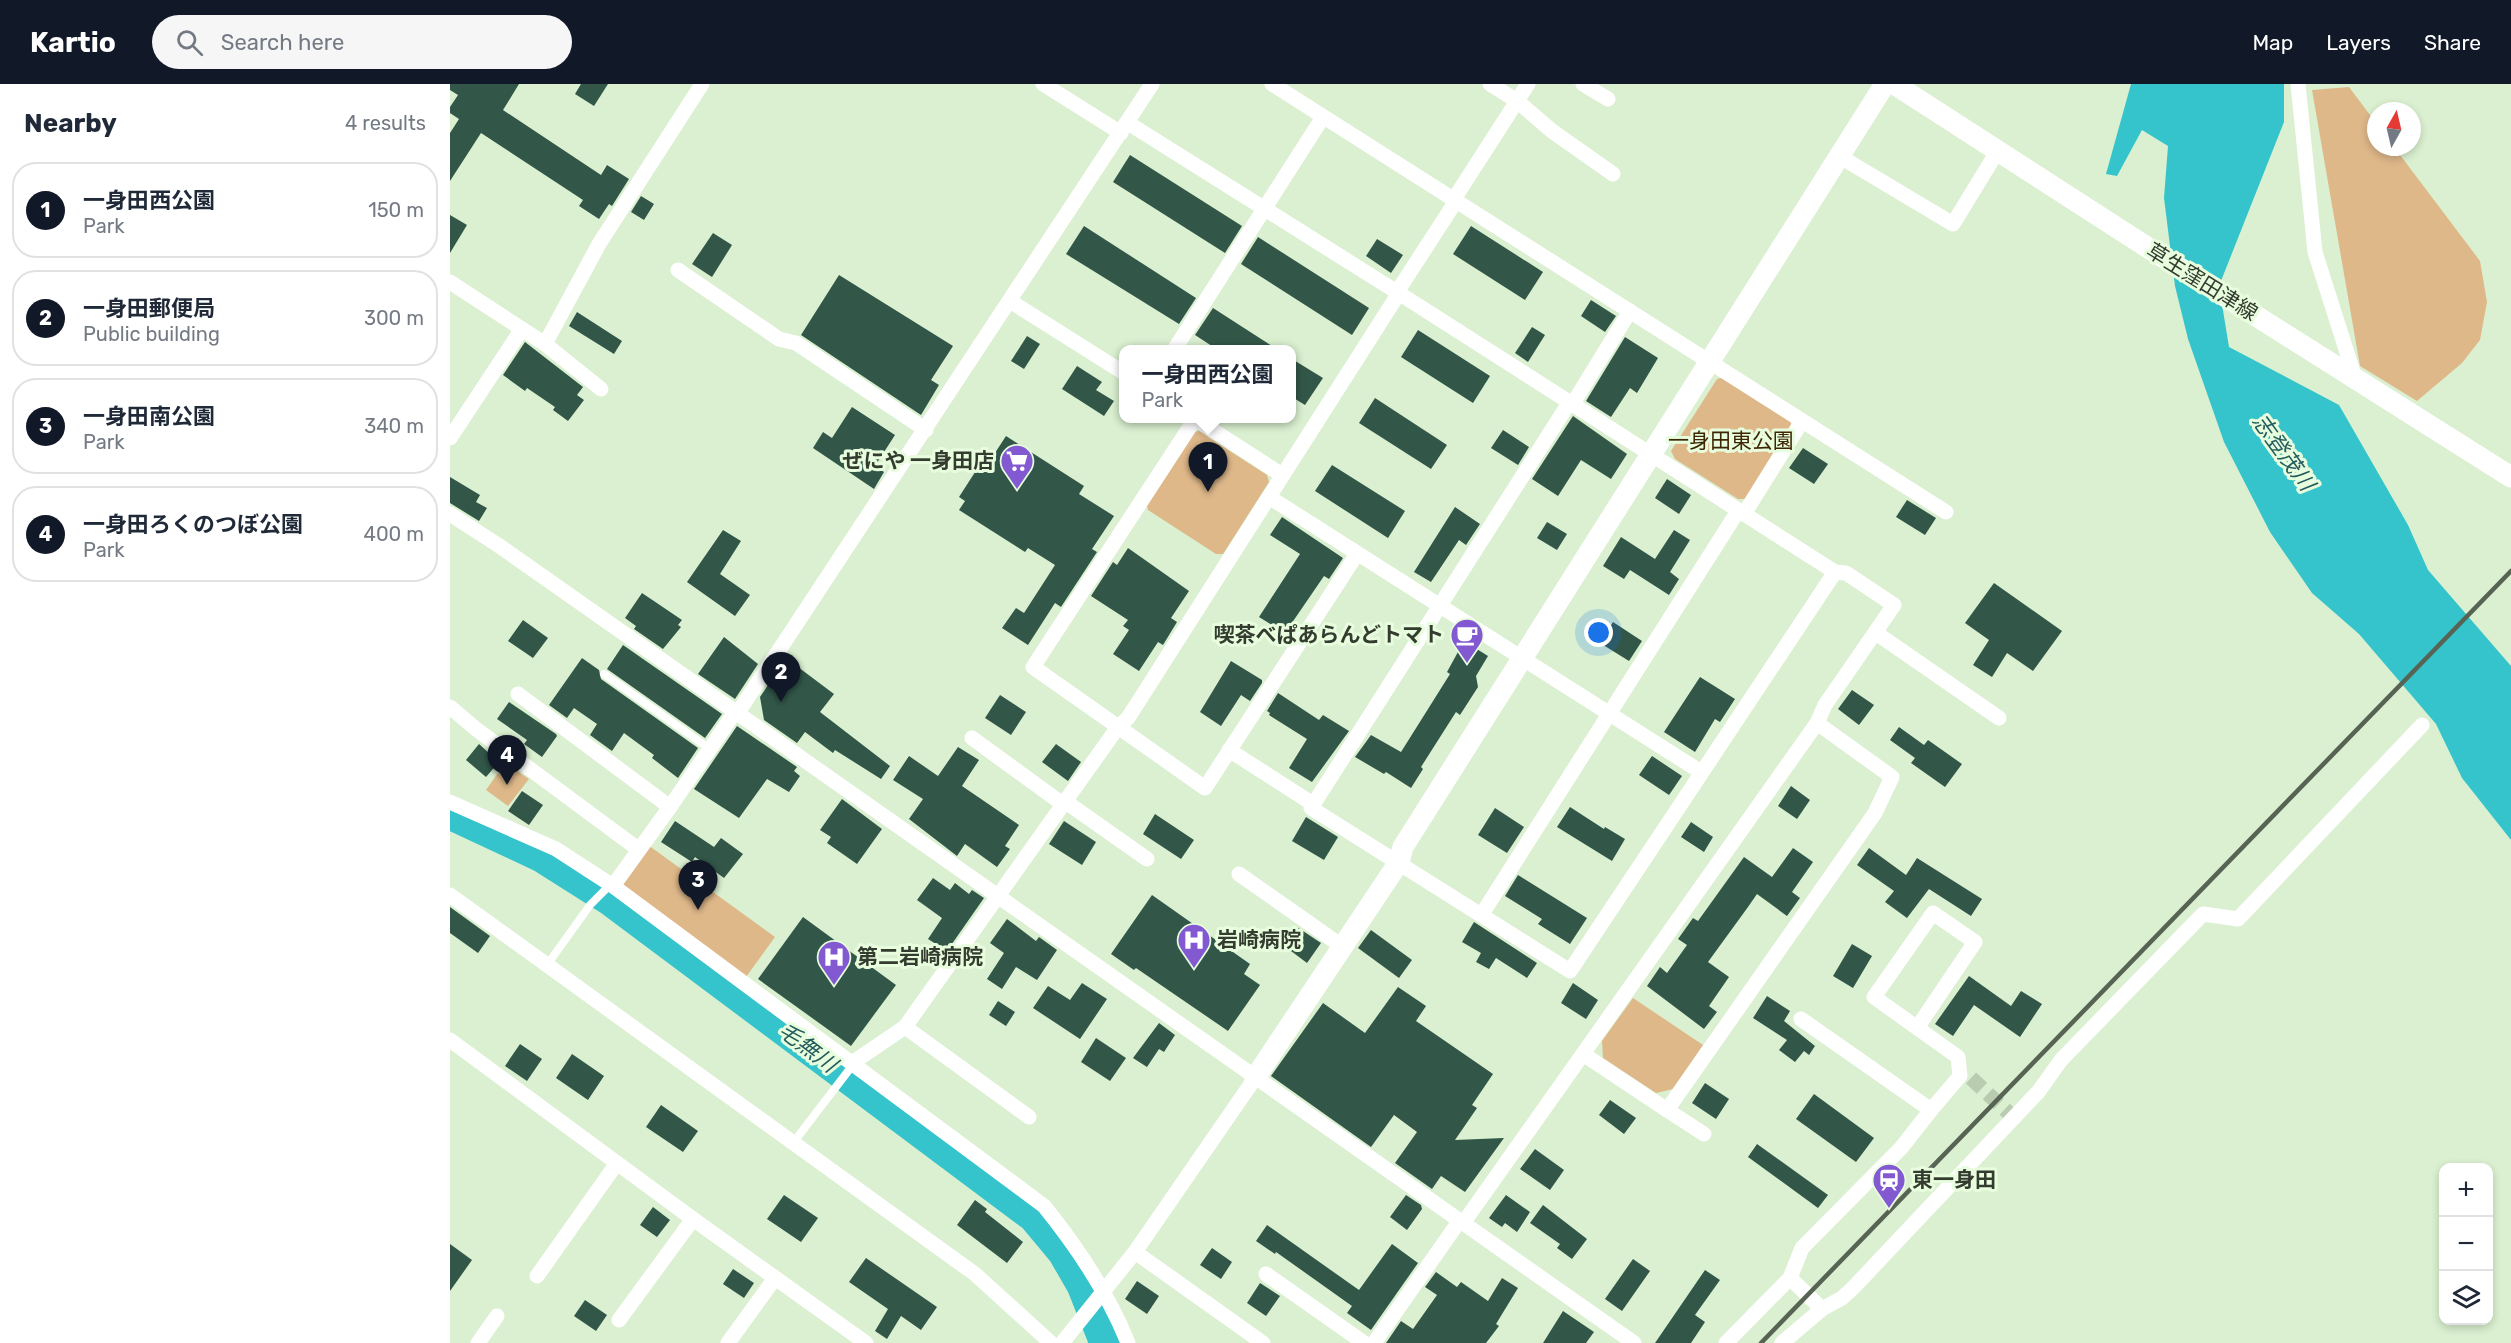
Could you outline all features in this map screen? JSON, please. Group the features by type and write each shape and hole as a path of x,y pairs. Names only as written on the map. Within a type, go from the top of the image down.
{"street":[{"path":"545,344 599,244 702,84"},
{"path":"1043,84 1263,209 1398,292 1835,572 1846,573 1894,605 1825,705 1817,723 1583,1054 1374,1343"},
{"path":"611,886 736,713 926,430 1152,84"},
{"path":"1272,84 1946,512"},
{"path":"1490,84 1517,101 1551,130 1613,174"},
{"path":"852,1064 905,1028 1118,728 1128,718 1528,84"},
{"path":"1583,84 1608,99"},
{"path":"2298,84 2315,252 2356,381"},
{"path":"1062,1343 1135,1252 1400,862 1403,847 1839,156 1894,85"},
{"name":"草生窪田津線","path":"1894,85 2356,381 2511,477"},
{"path":"1177,345 1323,117"},
{"path":"1839,156 1953,224 1997,152"},
{"path":"678,270 779,339 796,344 926,430"},
{"path":"450,282 545,344 602,389"},
{"path":"1010,301 1119,370"},
{"path":"1630,311 1311,808 1570,971 1835,572"},
{"path":"450,438 522,329"},
{"path":"1482,914 1609,714 1802,421"},
{"path":"1191,423 1033,667 1205,788 1357,554"},
{"path":"1200,423 1282,475"},
{"path":"1269,497 1701,772"},
{"path":"450,514 498,545 1634,1343"},
{"path":"1876,633 1999,718"},
{"path":"518,694 670,807"},
{"path":"450,707 476,729 638,849"},
{"path":"1667,1110 1875,813 1892,777 1817,723"},
{"path":"1782,1343 1822,1309 1842,1298 1853,1288 2039,1091 2061,1060 2203,914 2238,919 2421,725"},
{"path":"972,738 1148,859"},
{"path":"1229,750 1313,804"},
{"path":"450,802 556,849 611,886 1044,1206 1075,1244 1115,1311 1128,1343"},
{"path":"1239,874 1343,947"},
{"path":"450,895 975,1274 1051,1343"},
{"path":"1726,1343 1790,1278 1802,1248 1901,1148 1931,1110 1965,1077 1958,1057 1917,1028 1874,997 1933,913 1975,942 1917,1028"},
{"path":"1801,1018 1931,1110"},
{"path":"905,1028 1029,1117"},
{"path":"450,1040 866,1343"},
{"path":"1583,1054 1704,1134"},
{"path":"537,1276 617,1163"},
{"path":"619,1320 693,1219"},
{"path":"1135,1252 1263,1343"},
{"path":"1266,1275 1364,1343"},
{"path":"728,1343 775,1278"},
{"path":"1790,1278 1822,1309"},
{"path":"478,1343 497,1316"}],"lane":[{"path":"604,674 710,749"},
{"path":"547,965 594,901 611,886"},
{"path":"793,1143 852,1064"}],"green space":[{"path":"2349,87 2367,111 2367,156 2401,156 2480,261 2487,302 2480,340 2462,363 2417,401 2360,366 2312,90"},
{"name":"一身田東公園","path":"1724,377 1790,420 1792,427 1747,499 1738,499 1675,459 1671,451 1717,379"},
{"path":"1199,431 1267,475 1269,482 1223,554 1216,554 1148,510 1146,502 1192,432"},
{"path":"505,763 529,779 508,806 486,790"},
{"path":"648,845 775,937 746,977 621,884"},
{"path":"1633,998 1703,1045 1673,1089 1656,1093 1603,1058 1602,1041"}],"water":[{"name":"志登茂川","path":"2131,84 2284,84 2284,122 2219,286 2229,347 2339,405 2408,525 2428,570 2511,666 2511,840 2462,778 2436,724 2359,634 2312,593 2270,532 2224,442 2188,339 2175,286 2164,198 2168,146 2142,130 2117,176 2106,174"}],"building":[{"path":"450,84 519,84 503,110 601,175 607,165 629,179 612,206 609,204 599,219 579,206 583,200 481,133 450,181 450,133 459,119 450,113 450,107 458,95 450,90"},
{"path":"581,84 608,84 594,106 575,94"},
{"path":"1130,155 1242,226 1225,253 1113,182"},
{"path":"641,196 654,204 644,220 631,212"},
{"path":"450,215 467,225 450,253"},
{"path":"1084,226 1196,298 1179,324 1066,254"},
{"path":"1471,226 1543,272 1525,300 1453,254"},
{"path":"713,233 732,245 712,277 692,264"},
{"path":"1258,237 1369,308 1352,335 1241,264"},
{"path":"1377,239 1403,255 1391,273 1366,256"},
{"path":"839,275 953,346 931,380 939,385 921,415 801,335"},
{"path":"1591,300 1616,316 1605,332 1581,316"},
{"path":"1213,308 1270,345 1210,345 1195,335"},
{"path":"577,312 622,341 614,354 569,326"},
{"path":"1532,327 1545,335 1528,362 1515,353"},
{"path":"1418,330 1490,376 1473,403 1401,357"},
{"path":"1027,336 1040,344 1024,369 1011,361"},
{"path":"1625,337 1658,358 1637,393 1630,388 1611,417 1586,401"},
{"path":"525,342 583,387 577,395 584,400 568,421 553,410 555,407 527,388 525,391 503,375"},
{"path":"1296,361 1323,378 1305,405 1296,399"},
{"path":"1077,366 1102,382 1096,390 1114,401 1104,416 1062,389"},
{"path":"1375,398 1447,445 1431,469 1359,423"},
{"path":"852,407 895,435 875,466 884,472 874,489 813,448 823,432 832,438"},
{"path":"1573,416 1627,454 1611,479 1581,460 1558,496 1532,479"},
{"path":"1503,430 1529,447 1518,465 1491,448"},
{"path":"1006,436 1084,486 1079,494 1114,516 1092,549 1097,552 1061,607 1055,603 1028,645 1002,628 1016,608 1024,613 1055,565 1028,548 1025,552 959,510 965,501 959,497 988,452 993,456"},
{"path":"1803,448 1828,464 1814,484 1789,468"},
{"path":"1332,465 1405,511 1388,538 1315,491"},
{"path":"450,477 480,495 476,502 487,508 479,521 450,503"},
{"path":"1667,479 1691,495 1679,514 1655,498"},
{"path":"1907,500 1936,518 1925,535 1896,517"},
{"path":"1455,507 1480,524 1466,545 1459,540 1431,582 1414,572"},
{"path":"1282,517 1343,558 1329,579 1324,576 1285,633 1259,617 1300,554 1270,535"},
{"path":"1547,522 1567,534 1557,550 1537,538"},
{"path":"723,530 741,541 720,574 750,595 735,616 687,582"},
{"path":"1674,530 1690,540 1670,572 1679,579 1669,595 1630,570 1624,579 1603,566 1621,537 1655,559"},
{"path":"1128,548 1189,591 1171,618 1177,622 1163,645 1158,642 1139,671 1113,654 1129,630 1123,626 1128,620 1091,596 1113,562 1117,565"},
{"path":"1994,583 2062,631 2033,671 2007,653 1992,677 1973,665 1989,640 1965,623"},
{"path":"642,593 682,620 678,625 681,627 663,649 634,629 636,626 625,618"},
{"path":"523,620 548,638 533,658 508,641"},
{"path":"1613,622 1642,641 1629,661 1600,643"},
{"path":"724,637 758,664 735,699 698,674"},
{"path":"1464,641 1488,656 1476,676 1478,687 1460,715 1456,712 1421,767 1423,769 1411,788 1386,772 1384,774 1355,757 1371,735 1401,752 1450,674 1447,672"},
{"path":"623,645 722,714 705,738 607,669"},
{"path":"582,658 599,670 601,679 698,748 678,778 652,758 654,755 624,733 612,751 590,735 597,724 574,708 567,718 549,705"},
{"path":"790,661 834,694 820,712 890,766 881,779 835,750 833,753 805,732 797,743 764,720 760,697 774,676 777,678"},
{"path":"1231,661 1262,680 1262,683 1250,701 1241,695 1221,726 1200,712"},
{"path":"1700,677 1735,699 1720,722 1715,719 1695,752 1664,732"},
{"path":"1852,690 1874,705 1859,725 1838,709"},
{"path":"1278,693 1319,720 1323,715 1349,731 1312,782 1289,768 1307,739 1269,715 1267,711"},
{"path":"1000,695 1026,712 1011,735 985,718"},
{"path":"509,702 556,734 557,736 542,757 524,744 527,740 497,719"},
{"path":"737,726 797,767 794,771 800,776 789,792 767,779 739,818 694,789"},
{"path":"1899,727 1924,745 1928,740 1962,764 1945,787 1911,763 1915,758 1890,740"},
{"path":"479,744 499,762 486,777 466,760"},
{"path":"1056,744 1081,762 1068,781 1042,762"},
{"path":"958,747 979,760 962,786 1019,825 1005,846 1010,849 997,867 965,844 957,856 909,819 923,799 893,780 909,756 938,776"},
{"path":"1652,756 1682,776 1669,795 1639,775"},
{"path":"1791,786 1810,800 1797,819 1778,806"},
{"path":"522,791 543,805 529,825 508,811"},
{"path":"842,799 882,829 857,864 827,843 831,837 820,830"},
{"path":"1570,807 1604,829 1605,827 1625,839 1612,861 1557,827"},
{"path":"1495,808 1524,827 1507,853 1478,835"},
{"path":"1155,814 1194,840 1181,859 1143,834"},
{"path":"1306,817 1338,837 1324,860 1292,841"},
{"path":"675,821 714,847 721,838 743,854 724,878 695,857 692,862 661,842"},
{"path":"1064,821 1096,842 1082,865 1049,844"},
{"path":"1691,822 1713,837 1704,852 1681,837"},
{"path":"1793,848 1813,862 1792,892 1800,898 1787,916 1757,894 1708,962 1729,977 1709,1006 1717,1012 1704,1029 1647,986 1660,967 1667,973 1687,945 1678,939 1693,918 1698,921 1744,857 1772,877"},
{"path":"1869,848 1906,875 1917,858 1982,899 1971,916 1929,889 1907,918 1885,902 1894,891 1857,865"},
{"path":"1518,875 1587,918 1570,944 1538,924 1542,919 1505,896"},
{"path":"933,878 950,890 955,883 969,894 972,890 984,898 947,951 928,939 942,918 917,900"},
{"path":"1152,895 1250,964 1244,974 1260,985 1228,1031 1136,968 1134,970 1111,954"},
{"path":"450,907 490,936 478,953 450,933"},
{"path":"803,917 896,985 851,1046 758,979"},
{"path":"1007,919 1036,941 1039,937 1057,950 1037,980 1016,967 1002,989 987,979 1004,953 990,943"},
{"path":"1474,922 1537,963 1527,978 1496,958 1489,969 1476,962 1481,953 1462,942"},
{"path":"1297,927 1321,943 1307,963 1283,945"},
{"path":"1371,930 1412,960 1399,978 1358,948"},
{"path":"1852,944 1872,956 1853,988 1833,976"},
{"path":"1969,976 2011,1006 2021,991 2042,1004 2020,1037 1974,1005 1953,1036 1935,1024"},
{"path":"1082,983 1107,999 1080,1039 1033,1008 1048,986 1070,1000"},
{"path":"1573,983 1598,1000 1586,1019 1561,1003"},
{"path":"1398,987 1426,1006 1416,1021 1493,1074 1472,1105 1477,1108 1455,1140 1504,1138 1465,1192 1441,1176 1432,1189 1395,1163 1417,1132 1394,1115 1371,1147 1271,1076 1323,1003 1365,1033"},
{"path":"1767,996 1790,1011 1784,1021 1815,1046 1809,1055 1804,1051 1795,1062 1779,1050 1787,1040 1753,1018"},
{"path":"998,1001 1015,1012 1006,1026 989,1015"},
{"path":"1159,1023 1175,1035 1164,1052 1159,1049 1147,1067 1133,1058"},
{"path":"1096,1038 1126,1058 1110,1081 1081,1062"},
{"path":"520,1044 542,1059 527,1081 505,1066"},
{"path":"572,1054 604,1076 588,1100 556,1078"},
{"path":"1705,1083 1729,1099 1716,1119 1692,1103"},
{"path":"1814,1094 1874,1138 1856,1162 1796,1119"},
{"path":"1610,1100 1636,1118 1624,1134 1599,1115"},
{"path":"661,1105 698,1131 683,1152 646,1127"},
{"path":"1757,1144 1828,1195 1818,1208 1748,1157"},
{"path":"1535,1149 1564,1170 1550,1190 1520,1169"},
{"path":"784,1195 818,1218 801,1242 767,1219"},
{"path":"1406,1195 1421,1205 1422,1209 1407,1230 1390,1217"},
{"path":"1506,1195 1530,1212 1517,1232 1505,1223 1502,1227 1489,1218"},
{"path":"975,1200 987,1209 985,1212 1023,1242 1007,1263 957,1225"},
{"path":"1543,1205 1587,1239 1572,1259 1557,1248 1560,1244 1530,1223"},
{"path":"653,1207 670,1220 657,1237 640,1225"},
{"path":"1267,1225 1359,1290 1392,1244 1418,1263 1371,1330 1347,1313 1352,1306 1276,1252 1275,1254 1256,1241"},
{"path":"450,1244 472,1260 450,1291"},
{"path":"1212,1248 1232,1262 1221,1279 1200,1265"},
{"path":"866,1258 937,1307 921,1330 901,1316 887,1339 875,1331 888,1309 849,1282"},
{"path":"1633,1259 1650,1271 1622,1311 1605,1299"},
{"path":"733,1269 754,1283 744,1298 723,1284"},
{"path":"1705,1270 1720,1280 1695,1315 1705,1322 1691,1343 1655,1343"},
{"path":"1436,1272 1457,1287 1461,1282 1488,1301 1502,1278 1518,1288 1496,1324 1499,1326 1486,1343 1386,1343 1401,1321 1413,1329 1437,1295 1425,1287"},
{"path":"1137,1281 1159,1296 1147,1314 1125,1299"},
{"path":"1260,1283 1280,1296 1266,1316 1247,1303"},
{"path":"585,1300 607,1315 596,1331 574,1316"},
{"path":"1563,1311 1594,1332 1586,1343 1543,1343"}],"waterway":[{"name":"毛無川","path":"450,813 542,856 610,899 1034,1216 1064,1252 1083,1285 1106,1343"}],"tunnel":[{"path":"1971,1078 2014,1118"}],"railway":[{"path":"1761,1343 2511,571"}],"place":[{"name":"ぜにや 一身田店","path":"1017,490"},
{"name":"一身田西公園","path":"1208,492"},
{"name":"喫茶べぱあらんどトマト","path":"1467,664"},
{"name":"一身田郵便局","path":"781,702"},
{"name":"一身田ろくのつぼ公園","path":"507,785"},
{"name":"一身田南公園","path":"698,910"},
{"name":"岩崎病院","path":"1194,969"},
{"name":"第二岩崎病院","path":"834,986"},
{"name":"東一身田","path":"1889,1209"}]}
